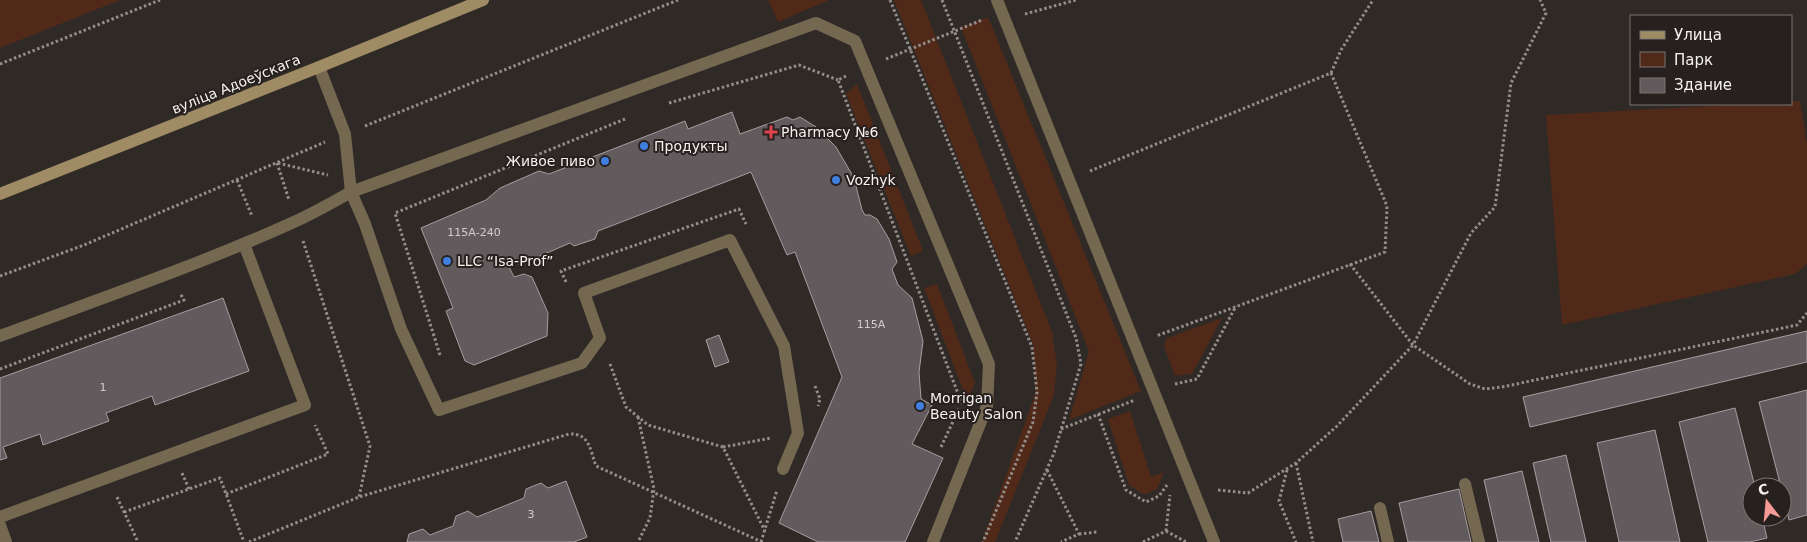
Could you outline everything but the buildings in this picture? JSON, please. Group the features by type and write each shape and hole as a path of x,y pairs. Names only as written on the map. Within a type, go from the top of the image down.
{"main road":[{"name":"вуліца Адоеўскага","path":"0,194 319,68 483,0"}],"lane":[{"path":"997,0 1214,542"},
{"path":"0,336 244,244 296,221 351,186 816,23 855,41 989,364 988,406 933,542"},
{"path":"319,68 345,134 351,186 366,224 401,329 440,410 582,363 600,338 584,293 730,240 784,346 798,433 783,470"},
{"path":"0,517 305,404 244,244"},
{"path":"1465,484 1479,542"},
{"path":"1380,508 1388,542"},
{"path":"0,525 6,542"}],"path":[{"path":"0,64 160,0"},
{"path":"0,276 84,245 345,134 678,0"},
{"path":"890,0 1032,347 1037,392 1033,422 983,542"},
{"path":"942,0 1076,338 1081,364 1054,452 1015,542"},
{"path":"1024,14 1076,0"},
{"path":"1069,178 1331,73 1341,50 1372,0"},
{"path":"1192,488 1248,493 1286,470 1337,426 1413,345 1471,233 1495,207 1511,83 1546,13 1540,0"},
{"path":"1149,339 1385,252 1387,206 1331,73"},
{"path":"277,163 351,186"},
{"path":"277,163 370,446 360,497"},
{"path":"237,180 260,237"},
{"path":"1350,264 1413,345 1470,384 1485,389 1797,325 1807,313"},
{"path":"0,369 184,300 171,272"},
{"path":"1061,429 1153,391 1197,379 1236,306"},
{"path":"600,338 626,407 648,425 723,448 798,433"},
{"path":"226,494 328,454 305,404"},
{"path":"1098,414 1126,490 1146,502 1159,496 1168,483"},
{"path":"638,417 654,489 650,518 638,542"},
{"path":"249,542 360,497 569,434 583,436 596,466 762,542"},
{"path":"723,448 765,532"},
{"path":"1296,463 1313,542"},
{"path":"1046,470 1079,534"},
{"path":"1286,470 1279,501 1296,542"},
{"path":"108,477 138,542"},
{"path":"124,512 220,478 244,542"},
{"path":"1166,531 1170,494"},
{"path":"1143,542 1166,531"},
{"path":"1166,531 1186,542"},
{"path":"1061,542 1079,534 1097,532"}],"green space":[{"path":"0,0 120,0 0,48"},
{"path":"768,0 829,0 778,22"},
{"path":"894,0 921,0 1052,332 1057,365 1054,395 995,542 982,542 1036,392 1033,344"},
{"path":"988,17 1141,391 1069,420 1089,351 961,27"},
{"path":"857,84 923,251 911,256 846,94"},
{"path":"1792,101 1800,101 1807,144 1807,264 1795,274 1562,325 1546,115 1730,105 1792,105"},
{"path":"937,284 975,383 967,400 924,288"},
{"path":"1222,318 1192,374 1175,376 1164,346 1167,338"},
{"path":"1130,411 1151,477 1164,472 1157,489 1144,495 1129,485 1108,419"}],"place":[{"name":"Pharmacy №6","path":"771,132"},
{"name":"Продукты","path":"644,146"},
{"name":"Живое пиво","path":"605,161"},
{"name":"Vozhyk","path":"836,180"},
{"name":"LLC “Isa-Prof”","path":"447,261"},
{"name":"Morrigan Beauty Salon","path":"920,406"}]}
